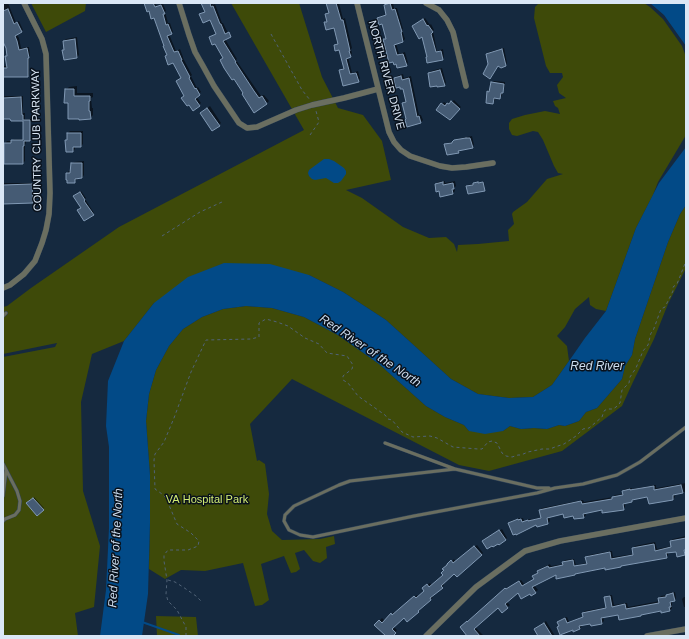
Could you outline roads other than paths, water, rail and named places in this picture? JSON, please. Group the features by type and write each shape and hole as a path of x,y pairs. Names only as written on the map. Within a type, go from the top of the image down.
{"street":[{"name":"COUNTRY CLUB PARKWAY","path":"3,288 10,285 24,274 34,261 42,243 49,214 50,193 46,54 42,39 24,3"},
{"path":"179,3 195,52 214,86 239,123 247,128 257,127 296,110 378,89"},
{"name":"NORTH RIVER DRIVE","path":"357,3 378,89 394,142 401,150 410,156 440,166 452,168 493,163"},
{"path":"426,3 439,10 447,20 453,32 466,86"},
{"path":"426,636 476,587 525,551 560,541 686,518"},
{"path":"647,636 686,629"}],"lane":[{"path":"454,469 350,481 294,506 285,515 284,521 289,530 300,535 313,538 414,516 555,488 583,484 617,475 640,462 686,427"},
{"path":"385,443 454,469 537,488 555,488"},
{"path":"3,464 17,491 20,502 19,510 15,515 3,521"},
{"path":"3,496 6,470"}],"water":[{"path":"650,3 686,3 686,46 664,15"},
{"name":"Red River","path":"686,147 686,205 680,214 668,242 635,339 632,355 625,366 622,379 597,408 586,412 579,421 565,426 559,425 547,429 521,429 510,426 503,431 485,434 469,431 464,425 445,417 426,406 379,364 338,335 304,317 272,308 246,306 223,309 202,317 183,329 169,346 156,370 149,394 146,421 150,475 148,594 142,636 100,636 106,590 109,528 109,447 106,426 108,381 124,341 154,303 188,277 224,263 270,264 309,275 343,292 386,320 451,379 478,394 509,398 533,397 552,385 606,311 636,228 659,183"},
{"path":"324,159 334,161 344,168 346,174 341,181 334,183 326,178 315,180 309,176 309,170"}],"waterway":[{"path":"142,622 179,635"}],"water label":[{"name":"Red River of the North","path":"370,351"},
{"name":"Red River of the North","path":"116,548"}],"park label":[{"name":"VA Hospital Park","path":"207,500"}]}
